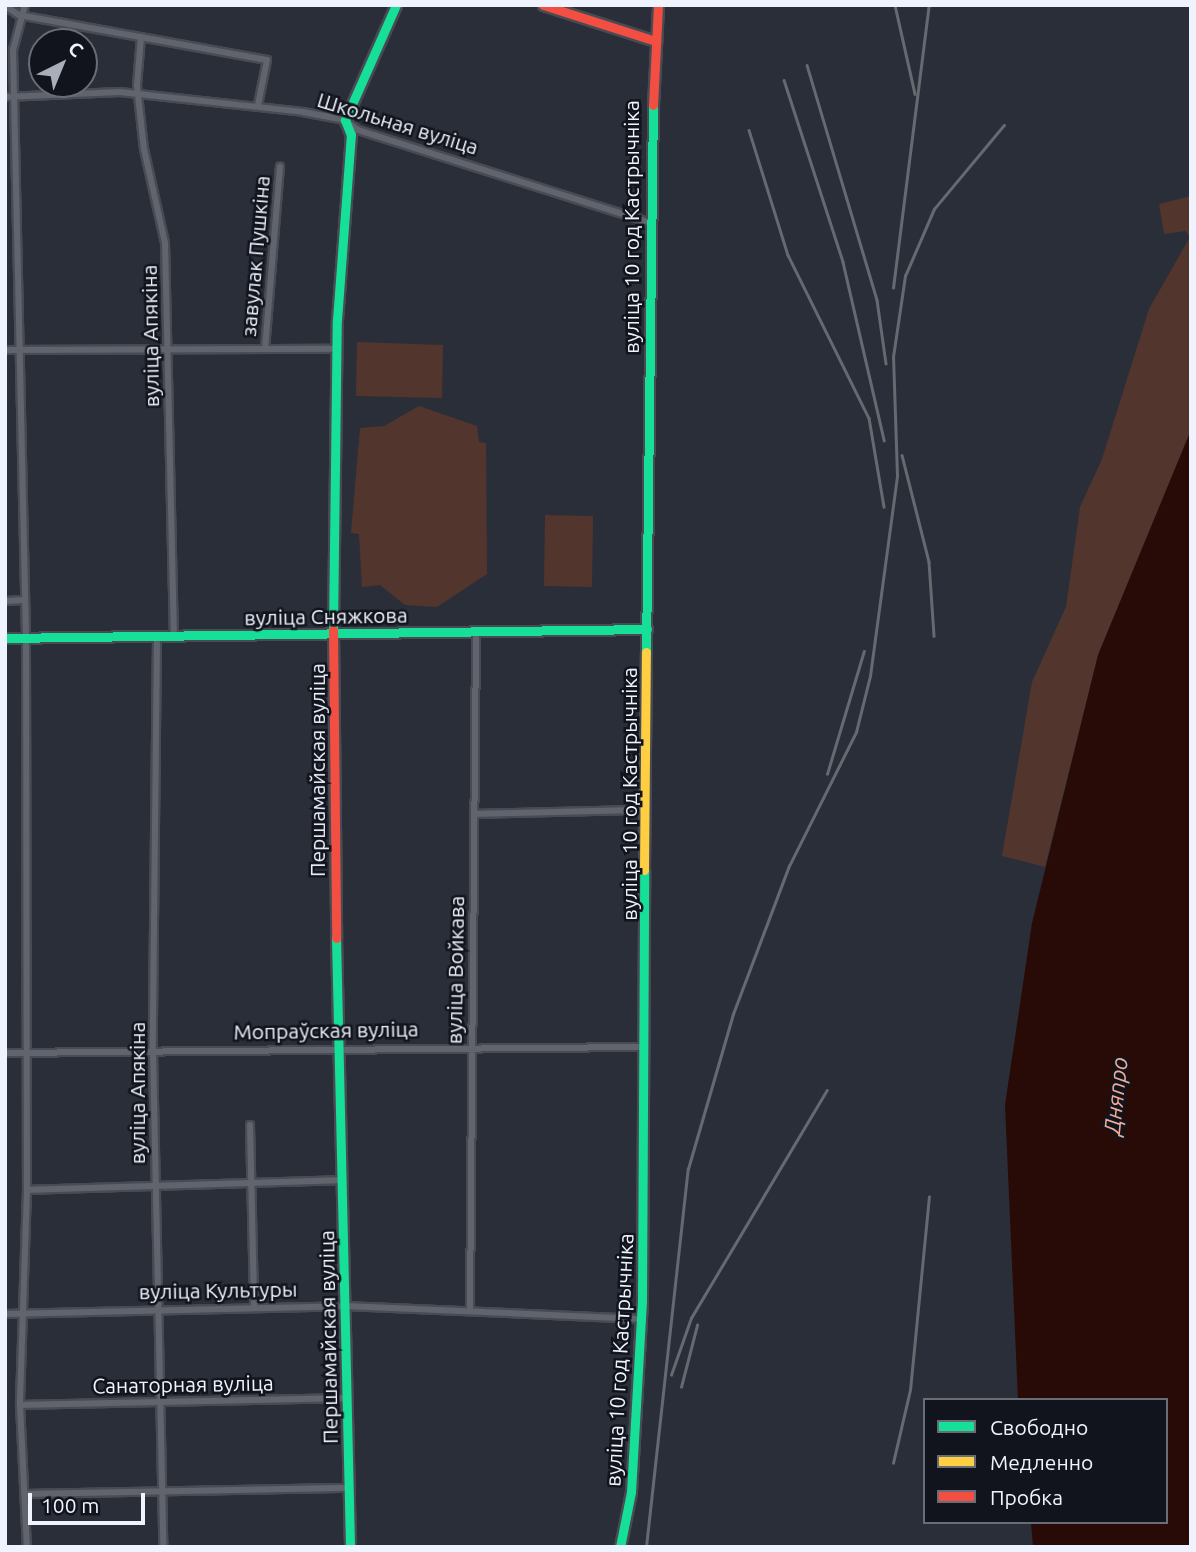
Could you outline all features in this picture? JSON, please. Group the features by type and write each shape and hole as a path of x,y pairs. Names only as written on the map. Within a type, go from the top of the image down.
{"street":[{"path":"25,5 19,15 14,97 26,638 27,1190 20,1405 27,1494 27,1547"},
{"path":"345,120 396,5"},
{"path":"542,5 656,41"},
{"name":"вуліца 10 год Кастрычніка","path":"620,1547 631,1492 641,1319 647,1046 644,810 648,222 658,5"},
{"path":"5,6 19,15 267,60 258,105"},
{"name":"вуліца Апякіна","path":"141,37 137,93 165,243 173,638"},
{"name":"Школьная вуліца","path":"5,97 137,93 258,105 345,120 358,130 648,222"},
{"name":"Першамайская вуліца","path":"345,120 351,135 336,349 336,632 331,735 346,1398 351,1488 350,1547"},
{"name":"завулак Пушкіна","path":"265,349 280,167"},
{"path":"5,350 336,349"},
{"path":"5,601 25,600"},
{"name":"вуліца Сняжкова","path":"5,638 173,638 336,632 647,629"},
{"name":"вуліца Войкава","path":"470,1308 476,631"},
{"name":"вуліца Апякіна","path":"158,638 153,1052 163,1547"},
{"path":"475,814 644,810"},
{"name":"Мопраўская вуліца","path":"5,1053 471,1045 647,1046"},
{"path":"250,1125 254,1306"},
{"path":"27,1190 343,1180"},
{"name":"вуліца Культуры","path":"5,1314 254,1306 345,1306 470,1308 641,1319"},
{"name":"Санаторная вуліца","path":"20,1405 346,1398"},
{"path":"27,1494 351,1488"}],"shaded area":[{"path":"1191,196 1191,430 1098,655 1045,867 1002,856 1032,682 1066,607 1080,507 1102,459 1149,309 1190,237 1185,231 1164,234 1159,204"},
{"path":"357,342 443,345 442,398 356,396"},
{"path":"419,406 477,426 479,442 486,443 487,574 437,607 405,605 380,585 362,587 359,534 351,533 360,428 384,426"},
{"path":"545,515 593,516 592,587 544,586"}],"water":[{"name":"Дняпро","path":"1191,430 1191,1547 1033,1547 1031,1524 1168,1524 1168,1398 1018,1398 1005,1105 1032,923 1098,655"}],"railway":[{"path":"895,5 915,94"},
{"path":"893,288 929,5"},
{"path":"807,65 877,300 886,363"},
{"path":"784,80 843,262 884,440"},
{"path":"646,1547 688,1169 733,1014 789,866 856,732 870,676 897,476 893,357 905,276 934,209 1004,125"},
{"path":"749,130 788,255 869,418 884,507"},
{"path":"902,455 929,562 934,636"},
{"path":"827,774 864,651"},
{"path":"671,1375 691,1318 827,1090"},
{"path":"893,1463 910,1390 929,1197"},
{"path":"681,1387 697,1325"}],"traffic: fast":[{"path":"333,630 337,320 351,135 345,120 396,5"},
{"path":"646,652 653,105"},
{"path":"5,638 647,629"},
{"path":"620,1547 631,1492 642,1300 644,870"},
{"path":"336,938 350,1547"}],"traffic: slow":[{"path":"644,870 646,652"}],"traffic: jam":[{"path":"543,5 656,41"},
{"path":"653,105 658,5"},
{"path":"333,630 336,938"}]}
